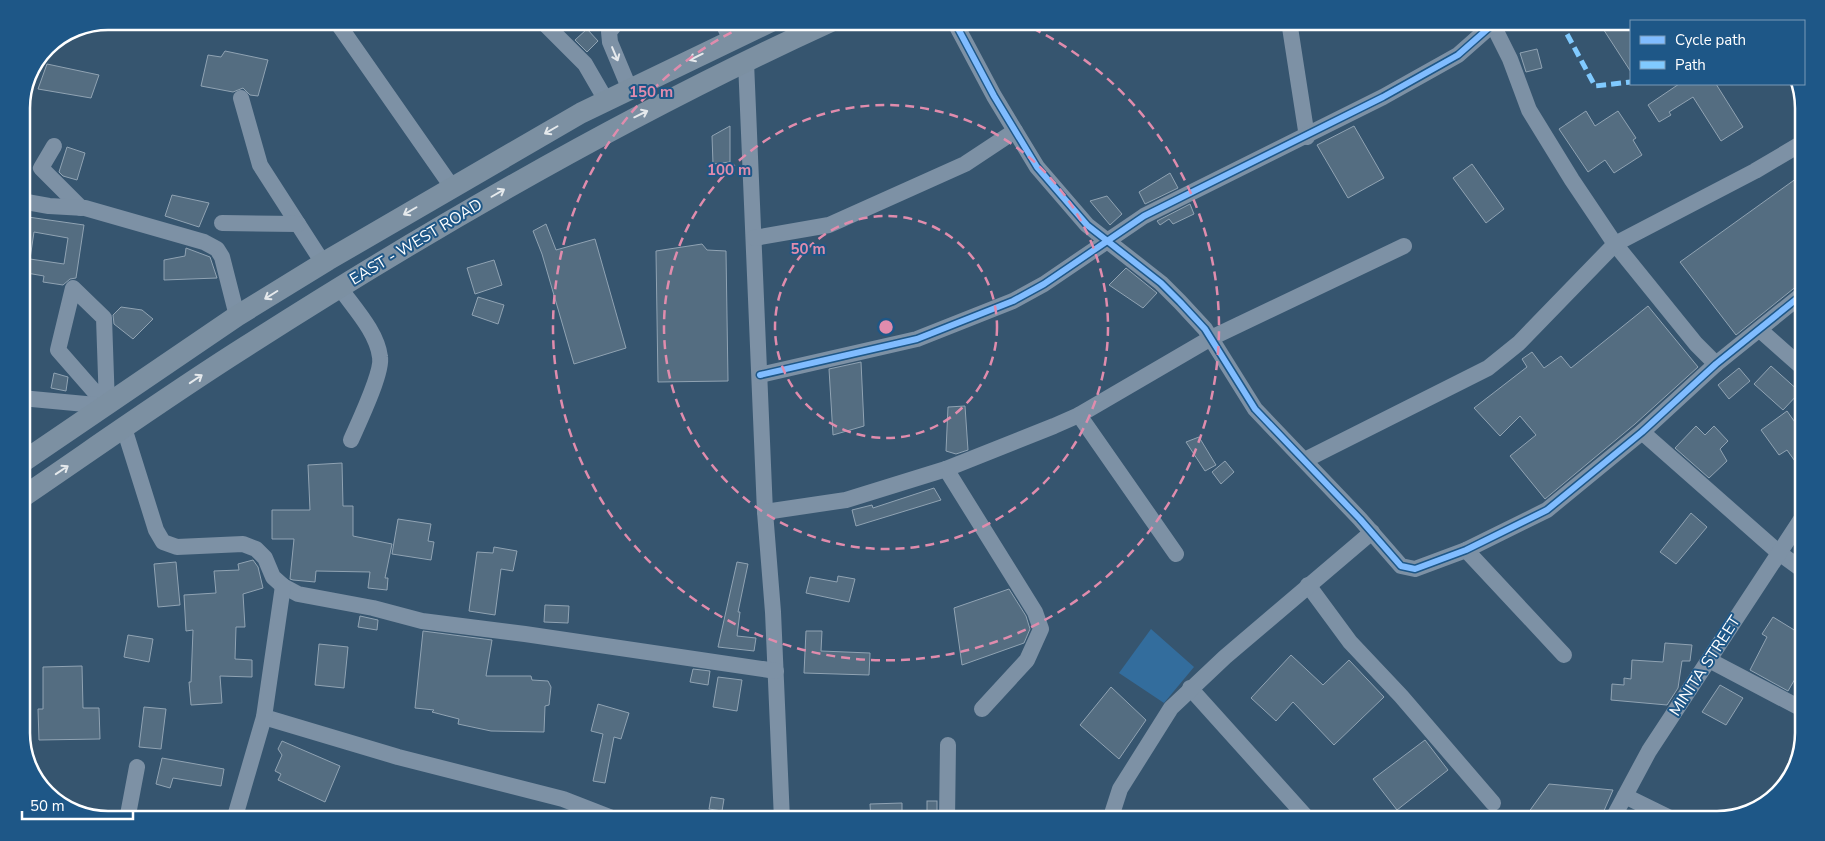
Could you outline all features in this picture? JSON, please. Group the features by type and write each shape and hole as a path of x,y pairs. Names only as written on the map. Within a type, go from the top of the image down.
{"main road":[{"name":"EAST - WEST ROAD","path":"30,458 237,316 323,263 580,113 607,102 731,40 745,30"},
{"name":"EAST - WEST ROAD","path":"30,493 244,347 427,233 599,135 813,30"}],"street":[{"path":"342,30 452,187"},
{"path":"551,30 585,64 607,102"},
{"path":"611,30 609,32 610,42 630,90"},
{"path":"726,30 731,40"},
{"path":"959,30 1037,167 1087,225 1162,283 1205,329 1255,409 1372,532 1401,566 1408,569 1416,569 1466,550 1547,510 1642,432 1716,364 1795,301"},
{"path":"1290,30 1307,136"},
{"path":"760,375 917,340 1014,301 1044,284 1106,240 1144,216 1307,136 1458,55 1484,30"},
{"path":"1495,30 1510,59 1530,110 1572,180 1615,244 1696,344 1716,364"},
{"path":"746,62 765,512 776,671 782,811"},
{"path":"241,98 260,166 323,263"},
{"path":"754,238 829,225 965,164 1016,132"},
{"path":"54,146 41,168 81,208"},
{"path":"1305,460 1488,368 1518,343 1615,244 1755,171 1795,147"},
{"path":"30,202 50,206 81,208 204,242 217,249 228,270 237,316"},
{"path":"222,223 298,224"},
{"path":"765,512 846,500 946,469 1079,415 1211,338 1404,246"},
{"path":"73,288 104,318 107,406 58,350 73,288"},
{"path":"340,288 376,344 381,359 351,440"},
{"path":"1760,330 1795,361"},
{"path":"30,399 107,406"},
{"path":"1079,415 1176,554"},
{"path":"124,428 156,530 163,542 177,547 243,544 256,549 266,558 274,577 283,586 298,594 373,608 422,621 525,634 776,671"},
{"path":"1642,432 1778,552 1795,564"},
{"path":"946,469 1035,612 1041,629 1027,660 982,709"},
{"name":"MINITA STREET","path":"1617,811 1649,751 1795,528"},
{"path":"1113,811 1120,788 1171,708 1190,688 1372,532"},
{"path":"1466,550 1564,655"},
{"path":"1308,585 1350,642 1401,696 1493,803"},
{"path":"237,811 264,717 283,586"},
{"path":"1709,660 1795,705"},
{"path":"1190,688 1301,811"},
{"path":"264,717 398,757 563,799 594,811"},
{"path":"947,811 948,745"},
{"path":"129,811 138,766"},
{"path":"1625,796 1656,811"}],"shaded area":[{"path":"1151,629 1194,667 1164,703 1119,673"}],"building":[{"path":"588,30 598,41 587,52 575,40"},
{"path":"1604,30 1630,30 1630,70"},
{"path":"1537,49 1542,68 1526,72 1520,53"},
{"path":"225,51 268,60 258,96 250,95 243,88 233,92 201,86 208,55 221,57"},
{"path":"47,64 99,75 91,98 38,89"},
{"path":"1678,85 1717,85 1743,127 1721,141 1693,97 1669,112 1671,115 1659,122 1648,105"},
{"path":"1586,111 1595,126 1618,111 1636,138 1633,140 1642,155 1614,173 1605,160 1588,172 1559,129"},
{"path":"730,126 730,162 713,164 712,136"},
{"path":"1354,126 1384,178 1348,198 1317,145"},
{"path":"67,147 85,153 77,180 63,176 59,172"},
{"path":"1472,164 1504,209 1486,223 1453,178"},
{"path":"1170,173 1178,188 1145,204 1139,192"},
{"path":"1795,179 1795,287 1736,335 1680,262"},
{"path":"172,195 209,203 199,227 165,216"},
{"path":"1107,196 1122,214 1110,225 1090,201"},
{"path":"1190,204 1194,214 1173,224 1169,219 1160,225 1157,221"},
{"path":"30,217 84,225 76,278 70,279 63,285 43,282 44,276 30,274 30,259","holes":["34,232 68,238 64,264 30,259"]},
{"path":"546,224 556,250 595,239 626,348 574,364 542,254 533,231"},
{"path":"702,244 707,250 726,251 728,381 658,382 656,251"},
{"path":"186,248 210,257 217,278 164,280 164,260 185,256"},
{"path":"494,260 502,285 475,294 467,268"},
{"path":"1126,268 1157,293 1143,308 1109,285"},
{"path":"478,297 504,305 498,324 472,315"},
{"path":"1648,306 1698,367 1635,424 1545,499 1510,456 1536,435 1520,416 1500,436 1474,408 1527,367 1522,359 1532,352 1544,368 1561,356 1571,368"},
{"path":"121,307 142,310 153,319 133,339 114,324 113,315"},
{"path":"861,362 864,426 833,435 829,369"},
{"path":"1771,366 1795,388 1795,397 1783,410 1754,384"},
{"path":"1739,368 1750,381 1729,399 1718,385"},
{"path":"54,373 68,377 66,391 51,388"},
{"path":"965,406 968,450 956,454 946,451 948,407"},
{"path":"1787,411 1795,422 1795,461 1787,450 1779,455 1761,430"},
{"path":"1696,426 1705,435 1714,426 1728,441 1720,449 1727,461 1709,478 1675,448"},
{"path":"1199,437 1216,465 1205,471 1186,442"},
{"path":"1225,461 1234,472 1221,484 1212,472"},
{"path":"342,463 343,506 353,506 353,536 392,544 385,578 388,578 387,590 368,588 370,572 316,571 315,582 290,579 294,539 272,539 272,510 310,510 308,465"},
{"path":"934,488 941,500 856,526 852,510 872,505 873,508"},
{"path":"1691,513 1707,527 1676,564 1660,552"},
{"path":"398,519 431,524 428,541 434,542 431,560 392,554"},
{"path":"494,547 517,551 513,571 501,569 495,615 469,611 477,552 493,553"},
{"path":"253,560 258,567 263,588 243,594 245,627 236,627 235,659 252,660 252,677 220,676 222,703 191,705 189,682 191,682 193,630 186,631 184,595 216,593 214,571 239,570 238,564"},
{"path":"176,562 180,605 158,607 154,564"},
{"path":"737,562 748,564 738,612 740,612 737,636 756,638 754,651 718,647"},
{"path":"838,576 855,579 849,602 806,593 810,577 837,582"},
{"path":"1009,589 1026,616 1030,629 1024,643 962,665 954,608"},
{"path":"545,605 569,606 568,623 544,622"},
{"path":"360,616 378,620 377,630 358,627"},
{"path":"1773,617 1795,630 1795,679 1788,691 1750,670 1767,637 1762,634"},
{"path":"423,631 492,640 486,676 531,676 532,680 548,681 551,687 549,705 545,706 544,732 491,731 458,724 459,719 432,712 434,710 415,708"},
{"path":"806,631 822,631 821,651 870,653 869,675 804,673"},
{"path":"128,635 153,639 149,662 124,657"},
{"path":"1665,643 1692,645 1690,661 1682,661 1678,688 1667,705 1611,700 1612,684 1624,685 1624,678 1631,679 1632,660 1663,662"},
{"path":"319,644 348,647 344,688 315,685"},
{"path":"1291,655 1323,685 1349,660 1384,697 1334,745 1293,702 1276,721 1251,698"},
{"path":"82,666 83,708 99,708 100,739 39,740 38,709 43,709 43,667"},
{"path":"693,669 710,671 708,685 690,682"},
{"path":"718,677 742,680 737,711 713,707"},
{"path":"1720,685 1743,698 1726,725 1702,712"},
{"path":"1111,687 1146,720 1119,759 1080,725"},
{"path":"598,704 629,713 621,739 614,737 605,783 593,781 603,734 591,731"},
{"path":"144,707 166,709 161,749 139,747"},
{"path":"1425,740 1448,770 1397,810 1373,779"},
{"path":"282,741 340,766 325,802 278,780 281,774 275,771 282,755 278,749"},
{"path":"162,758 224,769 221,786 173,778 170,788 156,784"},
{"path":"1549,784 1613,790 1604,811 1530,811"},
{"path":"711,797 724,799 722,811 709,809"},
{"path":"927,801 937,801 937,811 927,811"},
{"path":"902,803 902,811 870,811 870,804"}],"marked path":[{"path":"1565,30 1595,86 1630,82"}],"cycle path":[{"path":"959,30 994,96 1037,167 1087,225 1161,283 1205,329 1255,409 1360,519 1401,566 1415,569 1466,550 1547,510 1642,432 1716,364 1795,300"},
{"path":"760,375 917,339 1013,301 1044,284 1144,216 1383,97 1458,55 1486,30"}]}
